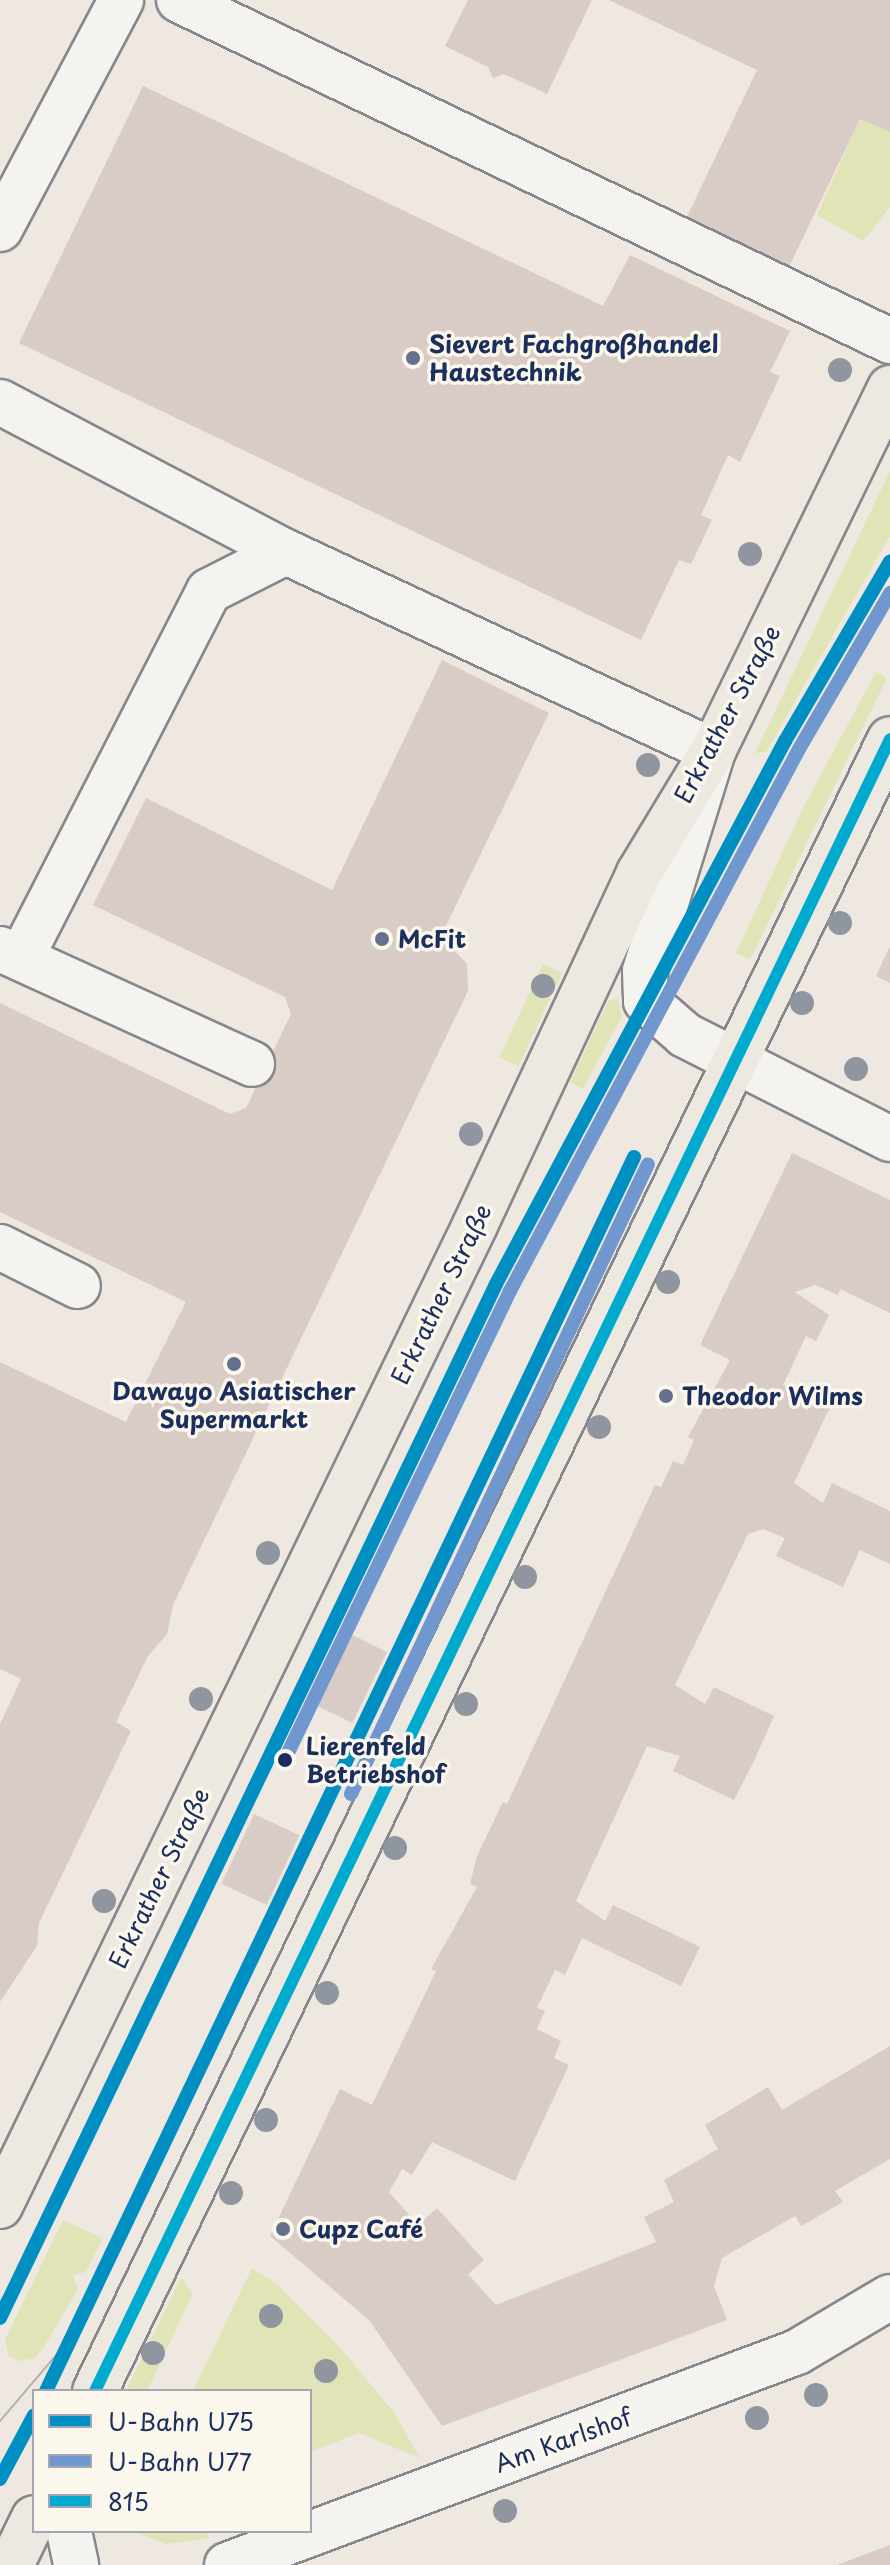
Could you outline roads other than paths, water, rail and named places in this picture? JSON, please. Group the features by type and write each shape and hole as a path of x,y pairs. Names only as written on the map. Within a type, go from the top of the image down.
{"main road":[{"name":"Erkrather Straße","path":"0,2206 468,1240 639,873 713,751 890,388"},
{"path":"96,2389 733,1059 890,739"},
{"path":"11,2565 32,2522"}],"street":[{"path":"0,229 121,0"},
{"path":"179,0 890,341"},
{"path":"0,402 286,552 713,751 645,971 646,1001 685,1035 890,1139"},
{"path":"252,1064 10,953 209,591 286,552"},
{"path":"0,1247 78,1286"},
{"name":"Am Karlshof","path":"227,2565 797,2352 890,2297"},
{"path":"69,2533 76,2565"}],"tram line":[{"path":"0,2302 17,2276"},
{"path":"0,2421 74,2334"}],"metro line":[{"name":"U75","path":"0,2318 496,1284 785,741 890,561"},
{"name":"U77","path":"284,1761 510,1291 799,749 890,593"},
{"name":"U75","path":"47,2389 634,1157"},
{"name":"U77","path":"351,1794 648,1164"},
{"name":"U75","path":"0,2479 32,2419"}],"place":[{"name":"Sievert Fachgroßhandel Haustechnik","path":"413,358"},
{"name":"McFit","path":"382,939"},
{"name":"Dawayo Asiatischer Supermarkt","path":"234,1364"},
{"name":"Theodor Wilms","path":"666,1396"},
{"name":"Lierenfeld Betriebshof","path":"285,1760"},
{"name":"Cupz Café","path":"283,2229"}]}
